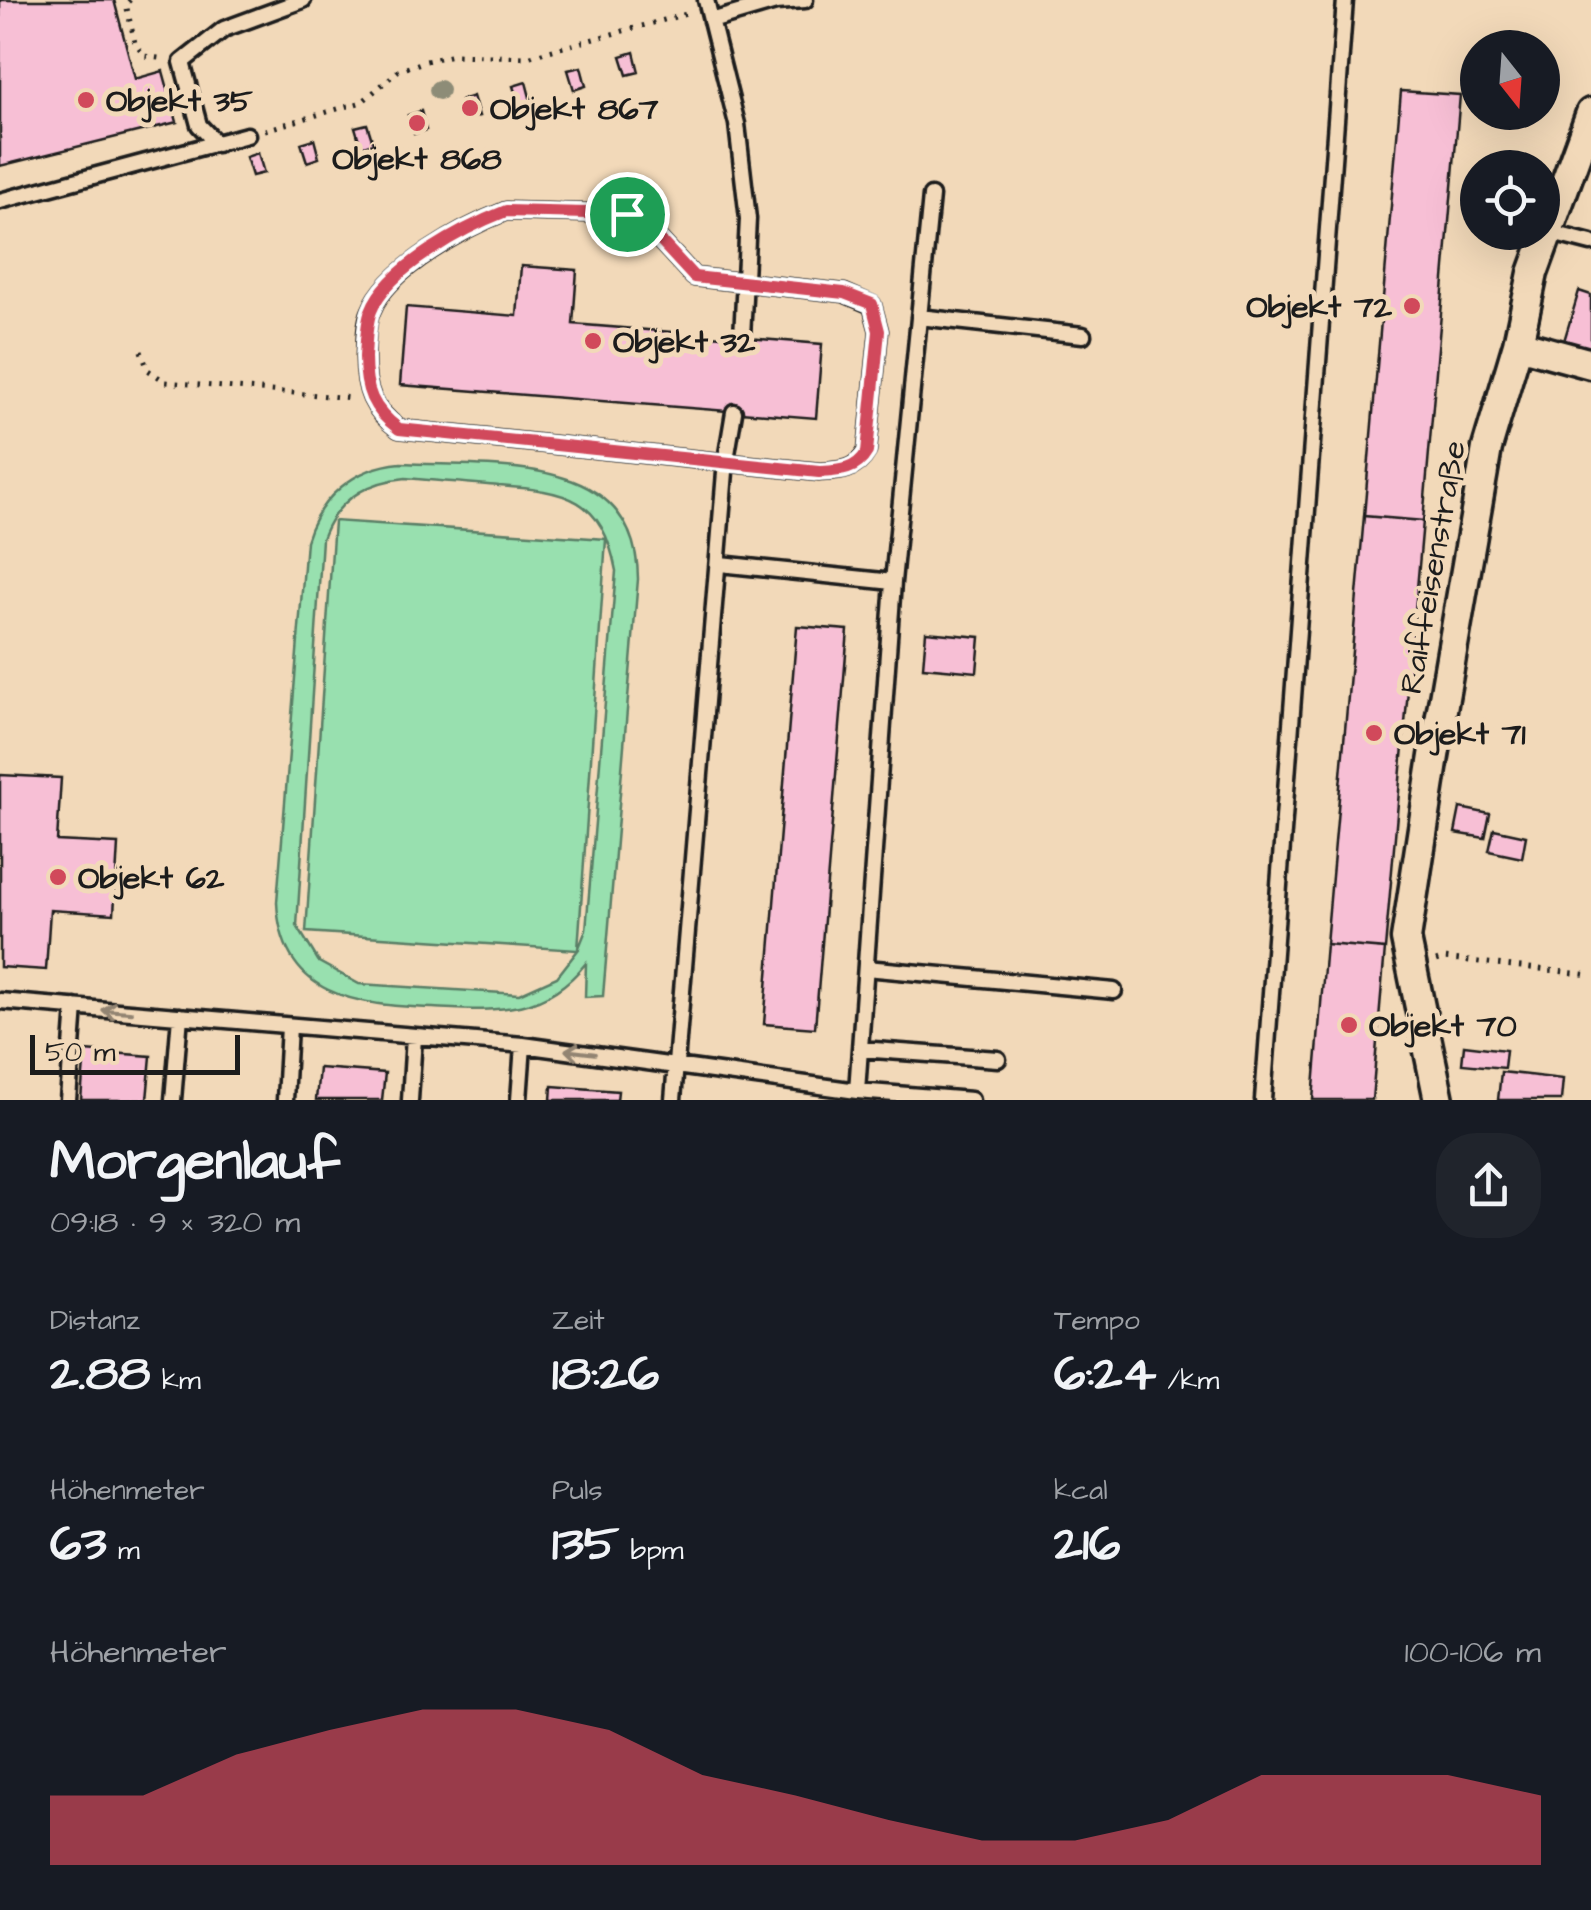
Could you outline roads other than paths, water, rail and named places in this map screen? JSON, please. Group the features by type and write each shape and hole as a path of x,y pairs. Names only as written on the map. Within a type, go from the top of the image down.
{"street":[{"name":"Raiffeisenstraße","path":"1560,199 1591,113"},
{"name":"Raiffeisenstraße","path":"1438,1100 1406,939 1486,448 1541,250"},
{"path":"1518,344 1591,364"}],"lane":[{"path":"217,144 199,125 182,62 224,30 304,0"},
{"path":"742,337 748,219 737,124 708,10 805,0"},
{"path":"1263,1100 1345,0"},
{"path":"0,201 247,135"},
{"path":"857,1092 893,582 931,196"},
{"path":"506,211 627,214 646,225 694,277 744,284 844,293 872,304 879,331 868,437 861,462 844,470 819,472 726,460 416,434 399,429 370,400 366,348 369,313 379,294 405,270 474,224 506,211"},
{"path":"1560,235 1591,243"},
{"path":"919,317 1083,335"},
{"path":"674,1100 726,460 734,412"},
{"path":"720,564 893,582"},
{"path":"866,968 1114,991"},
{"path":"0,1000 523,1046 677,1064 881,1097 971,1100"},
{"path":"68,1100 75,1007"},
{"path":"174,1100 180,1016"},
{"path":"285,1100 290,1026"},
{"path":"410,1100 414,1037"},
{"path":"519,1100 523,1046"},
{"path":"860,1049 998,1059"}],"place":[{"name":"Objekt 35","path":"86,100"},
{"name":"Objekt 867","path":"470,108"},
{"name":"Objekt 868","path":"417,123"},
{"name":"Objekt 72","path":"1412,306"},
{"name":"Objekt 32","path":"593,341"},
{"name":"Objekt 71","path":"1374,733"},
{"name":"Objekt 62","path":"58,877"},
{"name":"Objekt 70","path":"1349,1025"}]}
